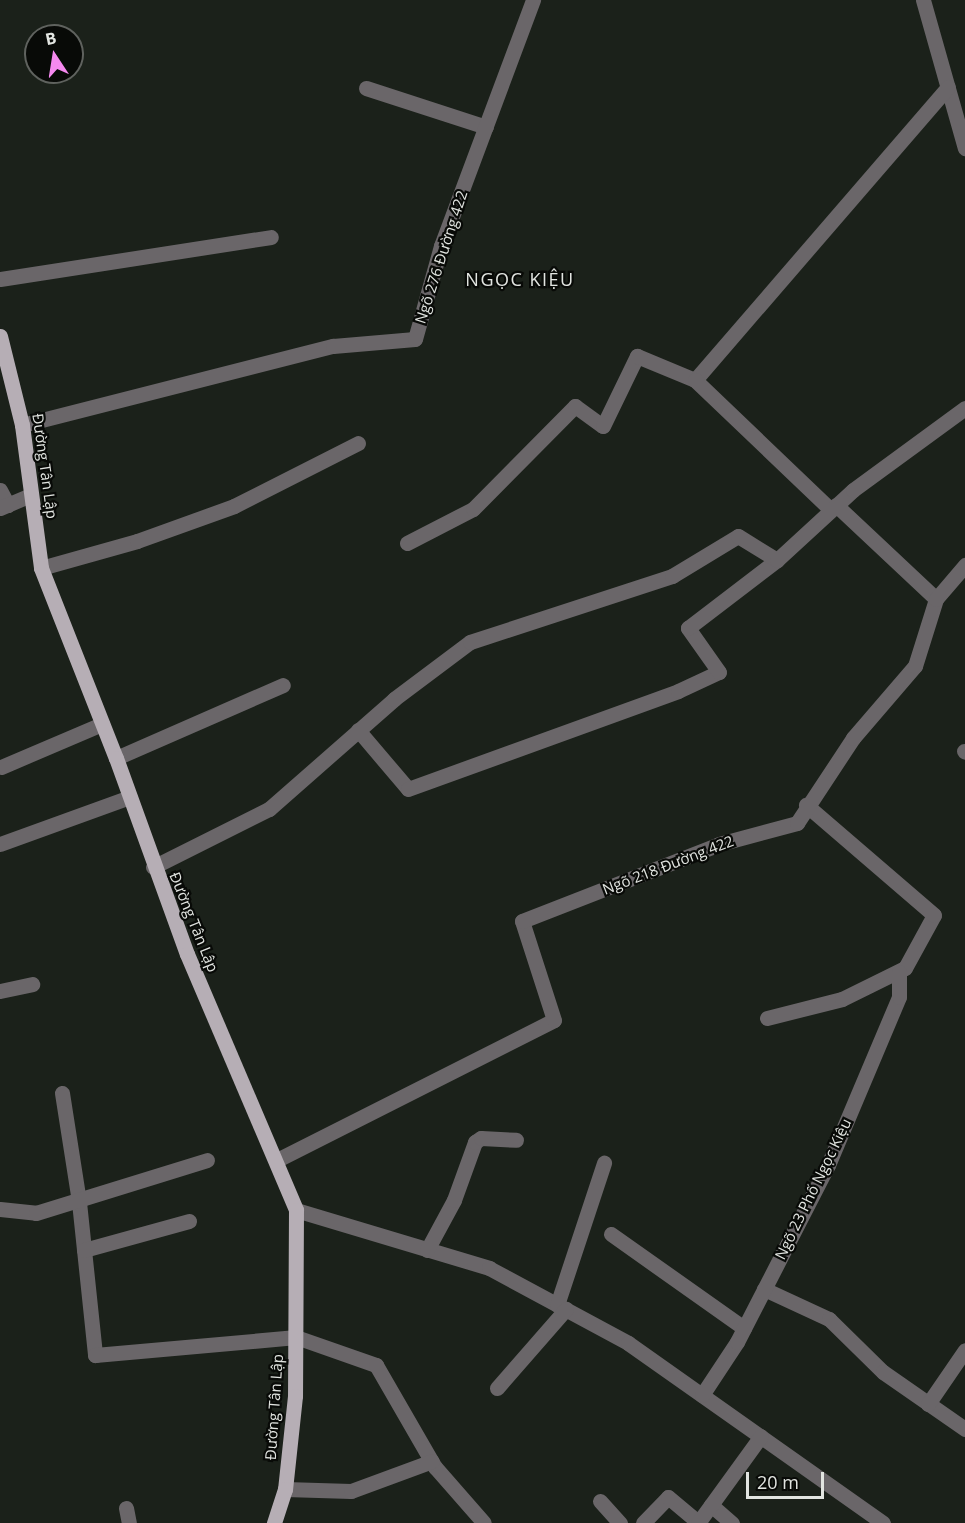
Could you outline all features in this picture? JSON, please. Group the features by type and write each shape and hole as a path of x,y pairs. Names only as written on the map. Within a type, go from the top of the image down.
{"main road":[{"name":"Đường Tân Lập","path":"0,336 22,425 41,568 116,758 153,867 296,1210 296,1337 285,1489 274,1523"}],"street":[{"name":"Ngõ 276 Đường 422","path":"22,425 333,346 415,339 441,246 533,0"},
{"path":"923,0 965,148"},
{"path":"695,380 948,87"},
{"path":"366,88 486,127"},
{"path":"0,279 271,237"},
{"path":"407,543 473,509 575,406 603,426 637,356 695,380 936,599 965,564"},
{"path":"358,730 408,789 678,691 719,672 687,628 777,560 834,508 965,408"},
{"path":"41,568 137,542 234,506 358,443"},
{"path":"0,489 4,506 30,495"},
{"path":"153,867 269,809 358,730 470,642 672,576 738,536 777,560"},
{"name":"Ngõ 218 Đường 422","path":"277,1160 554,1020 522,921 718,844 797,822 806,805 853,738 915,666 936,599"},
{"path":"116,758 283,685"},
{"path":"1,767 102,724"},
{"path":"0,844 130,797"},
{"path":"767,1017 842,999 905,968 934,915 806,805"},
{"name":"Ngõ 23 Phố Ngọc Kiệu","path":"702,1395 744,1328 828,1165 898,997 898,972"},
{"path":"0,991 32,984"},
{"path":"62,1094 79,1202 95,1355 296,1337 376,1365 432,1461 484,1523"},
{"path":"427,1250 454,1200 475,1142 481,1138 516,1140"},
{"path":"0,1209 36,1213 79,1202 207,1160"},
{"path":"497,1388 561,1307 604,1163"},
{"path":"296,1210 489,1268 628,1343 883,1523"},
{"path":"84,1250 189,1221"},
{"path":"611,1234 744,1328"},
{"path":"764,1289 829,1319 884,1372 965,1429"},
{"path":"928,1404 965,1350"},
{"path":"643,1523 668,1497 698,1523 761,1436"},
{"path":"285,1489 351,1491 432,1461"},
{"path":"600,1501 620,1523"},
{"path":"711,1505 732,1523"}],"district":[{"name":"NGỌC KIỆU","path":"520,279"}]}
